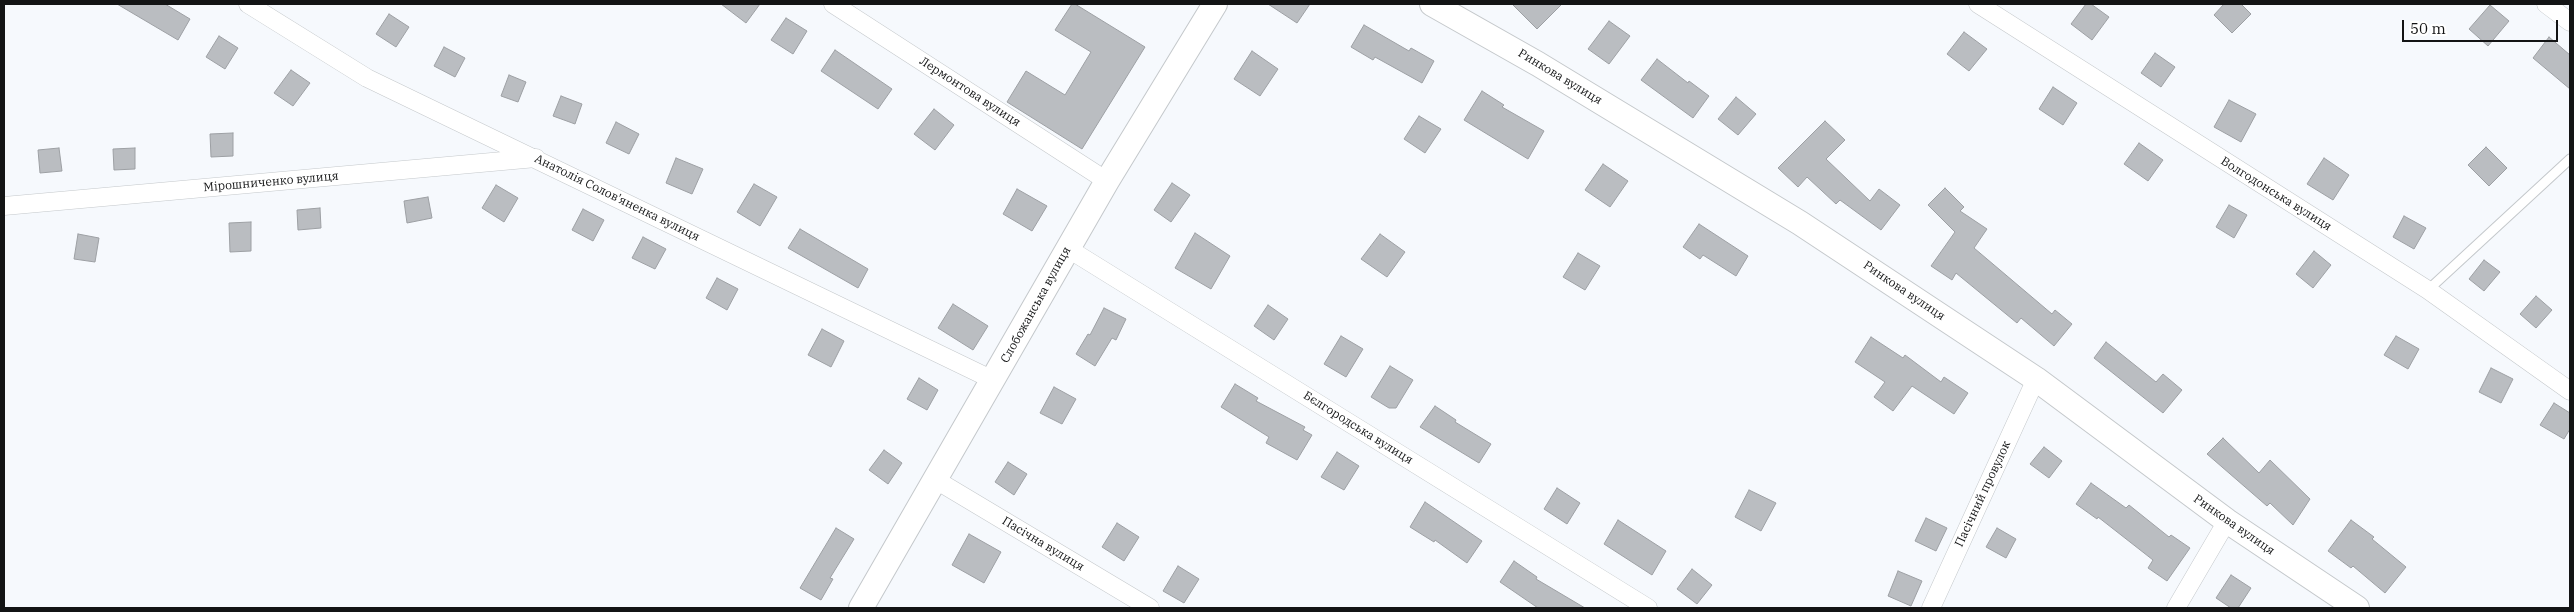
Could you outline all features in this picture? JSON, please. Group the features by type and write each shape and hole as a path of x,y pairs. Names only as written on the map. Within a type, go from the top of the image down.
{"main road":[{"name":"Слобожанська вулиця","path":"861,608 1106,181 1215,4"},
{"name":"Ринкова вулиця","path":"1432,4 1538,64 1800,223 2036,379 2227,521 2357,608"}],"street":[{"name":"Анатолія Солов'яненка вулиця","path":"248,4 367,78 538,158 993,380"},
{"name":"Лермонтова вулиця","path":"833,4 1106,181"},
{"name":"Волгодонська вулиця","path":"1978,4 2428,290 2570,391"},
{"path":"2546,4 2570,22"},
{"name":"Мірошниченко вулиця","path":"4,206 538,158"},
{"name":"Бєлгородська вулиця","path":"1068,248 1648,608"},
{"name":"Пасічний провулок","path":"1931,608 2036,379"},
{"name":"Пасічна вулиця","path":"936,480 1150,608"},
{"path":"2176,608 2227,521"}],"lane":[{"path":"2428,290 2570,159"}],"building":[{"path":"117,4 165,4 190,19 178,40"},
{"path":"721,4 760,4 746,23"},
{"path":"1072,4 1075,4 1145,47 1082,149 1007,102 1026,71 1065,95 1091,52 1055,30"},
{"path":"1268,4 1310,4 1297,23"},
{"path":"1512,4 1562,4 1537,29"},
{"path":"2086,4 2091,4 2109,17 2092,40 2071,24"},
{"path":"2224,4 2241,4 2251,14 2232,33 2214,15"},
{"path":"2490,5 2509,21 2488,46 2469,29"},
{"path":"389,14 409,27 396,47 376,34"},
{"path":"786,18 807,31 793,54 771,40"},
{"path":"1609,21 1630,36 1609,64 1588,49"},
{"path":"1364,25 1409,51 1411,48 1434,61 1422,83 1375,57 1373,60 1351,47"},
{"path":"1964,32 1987,49 1969,71 1947,54"},
{"path":"219,36 238,48 225,69 206,57"},
{"path":"2549,37 2570,55 2570,89 2533,58"},
{"path":"444,47 465,58 455,77 434,66"},
{"path":"835,50 892,89 878,109 821,71"},
{"path":"1252,51 1278,69 1260,96 1234,79"},
{"path":"2155,53 2175,67 2161,87 2141,73"},
{"path":"1657,59 1688,83 1689,81 1709,96 1693,118 1641,80"},
{"path":"291,70 310,83 293,106 274,93"},
{"path":"509,75 526,82 518,102 501,96"},
{"path":"2053,87 2077,103 2063,125 2039,109"},
{"path":"1482,91 1504,105 1502,107 1544,131 1528,159 1464,120"},
{"path":"561,96 582,104 575,124 553,116"},
{"path":"1736,97 1756,114 1738,135 1718,119"},
{"path":"2229,100 2256,114 2241,142 2214,127"},
{"path":"934,109 954,125 935,150 914,134"},
{"path":"1419,116 1441,129 1425,153 1404,139"},
{"path":"1825,121 1845,140 1826,159 1870,201 1879,189 1900,205 1881,230 1840,200 1836,204 1807,177 1798,187 1778,168"},
{"path":"616,122 639,134 629,154 606,143"},
{"path":"233,133 233,156 211,157 210,134"},
{"path":"2139,143 2163,160 2148,181 2124,164"},
{"path":"2486,147 2507,168 2489,186 2468,165"},
{"path":"59,148 62,171 40,173 38,150"},
{"path":"135,148 135,169 114,170 113,149"},
{"path":"676,158 703,169 692,194 666,183"},
{"path":"2324,158 2349,175 2333,200 2307,184"},
{"path":"1603,164 1628,181 1610,207 1585,190"},
{"path":"1172,183 1190,195 1171,222 1154,210"},
{"path":"754,184 777,197 760,226 737,212"},
{"path":"496,185 518,198 504,222 482,208"},
{"path":"1945,188 1964,207 1960,211 1987,229 1974,248 2052,314 2055,310 2072,324 2054,346 2021,318 2017,323 1956,273 1952,280 1931,266 1955,232 1928,205"},
{"path":"1017,189 1047,206 1032,231 1003,214"},
{"path":"428,197 432,218 407,223 404,201"},
{"path":"2229,205 2247,215 2234,238 2216,227"},
{"path":"320,208 321,228 298,230 297,210"},
{"path":"583,209 604,220 593,241 572,230"},
{"path":"2404,216 2426,228 2414,249 2393,237"},
{"path":"251,222 251,251 230,252 229,223"},
{"path":"1699,224 1748,256 1736,276 1703,255 1700,259 1683,247"},
{"path":"800,229 868,269 858,288 788,248"},
{"path":"1195,233 1230,256 1211,289 1175,268"},
{"path":"78,234 99,238 95,262 74,259"},
{"path":"1380,234 1405,252 1387,277 1361,259"},
{"path":"643,237 666,249 655,269 632,258"},
{"path":"2314,251 2331,265 2313,288 2296,274"},
{"path":"1578,253 1600,266 1585,290 1563,277"},
{"path":"2484,260 2500,272 2484,291 2469,279"},
{"path":"717,278 738,289 727,310 706,298"},
{"path":"2536,296 2552,310 2536,328 2520,314"},
{"path":"953,304 988,326 973,350 938,328"},
{"path":"1268,305 1288,319 1274,340 1254,326"},
{"path":"1104,308 1126,319 1116,340 1112,338 1095,366 1076,354 1088,334 1090,335"},
{"path":"822,329 844,341 831,367 808,355"},
{"path":"1341,336 1363,349 1346,377 1324,364"},
{"path":"2396,336 2419,349 2408,369 2384,355"},
{"path":"1871,337 1903,358 1905,355 1941,382 1944,377 1968,393 1954,414 1912,386 1893,411 1874,397 1885,382 1855,362"},
{"path":"2106,342 2156,382 2163,374 2182,390 2163,413 2094,358"},
{"path":"1390,366 1413,380 1396,408 1389,408 1371,397"},
{"path":"2491,368 2513,379 2501,403 2479,392"},
{"path":"919,378 938,390 927,410 907,399"},
{"path":"1235,384 1258,398 1256,401 1305,427 1303,430 1312,435 1297,460 1266,443 1269,437 1221,407"},
{"path":"1054,387 1076,399 1062,424 1040,413"},
{"path":"2554,403 2570,413 2570,429 2564,439 2540,425"},
{"path":"1435,406 1456,420 1455,422 1491,444 1479,463 1420,427"},
{"path":"2223,438 2259,473 2270,460 2310,499 2293,525 2270,503 2267,506 2207,454"},
{"path":"2044,447 2062,461 2049,478 2030,464"},
{"path":"884,450 902,463 888,484 869,470"},
{"path":"1337,452 1359,466 1344,490 1321,477"},
{"path":"1008,462 1027,474 1014,495 995,482"},
{"path":"2091,483 2126,508 2129,505 2169,537 2171,535 2190,548 2167,581 2148,568 2153,560 2098,517 2097,519 2076,504"},
{"path":"1557,488 1580,503 1567,524 1544,509"},
{"path":"1749,490 1776,503 1761,531 1735,517"},
{"path":"1425,502 1482,541 1467,563 1435,540 1434,542 1410,527"},
{"path":"1926,518 1947,528 1936,551 1915,541"},
{"path":"1618,520 1666,551 1652,575 1604,544"},
{"path":"2351,520 2374,537 2372,539 2406,567 2385,593 2353,566 2351,568 2328,551"},
{"path":"1117,523 1139,537 1124,561 1102,547"},
{"path":"836,528 854,539 830,578 833,579 821,600 800,588"},
{"path":"1997,528 2016,539 2006,558 1986,547"},
{"path":"969,534 1001,552 984,583 952,565"},
{"path":"1514,561 1537,577 1536,579 1585,608 1538,608 1500,582"},
{"path":"1178,566 1199,579 1184,603 1163,591"},
{"path":"1692,569 1712,585 1697,604 1677,589"},
{"path":"1898,571 1922,581 1911,606 1888,596"},
{"path":"2231,575 2251,588 2238,608 2231,608 2216,598"}]}
